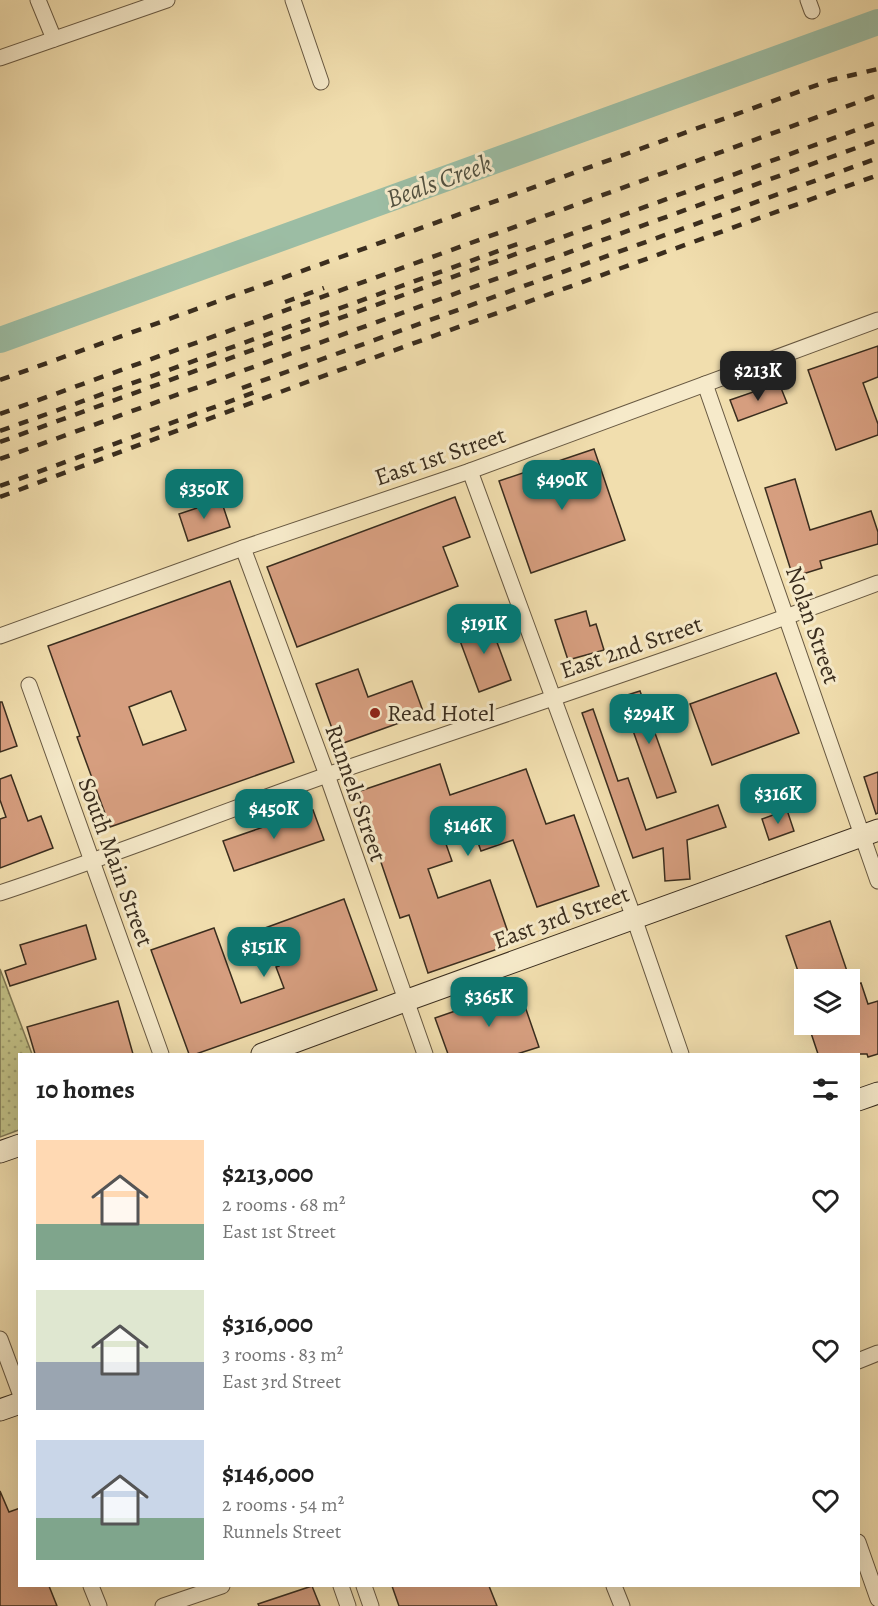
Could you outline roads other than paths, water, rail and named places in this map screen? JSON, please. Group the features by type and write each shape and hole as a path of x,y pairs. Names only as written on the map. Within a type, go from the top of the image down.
{"main road":[{"name":"East 3rd Street","path":"265,1053 870,833"},
{"path":"860,1099 878,1093"},
{"path":"0,1152 18,1146"},
{"path":"0,1410 18,1404"}],"street":[{"path":"38,0 54,39"},
{"path":"0,58 167,0"},
{"path":"293,0 321,82"},
{"name":"East 1st Street","path":"0,636 243,548 470,471 878,320"},
{"name":"Nolan Street","path":"705,384 786,618 870,833 878,881"},
{"path":"470,471 634,918 681,1053"},
{"name":"Runnels Street","path":"243,548 327,775 424,1053"},
{"name":"East 2nd Street","path":"0,893 92,862 327,775 786,618 878,583"},
{"name":"South Main Street","path":"29,685 161,1053"},
{"path":"0,1339 18,1388"},
{"path":"860,1360 878,1353"},
{"path":"860,1548 878,1599"},
{"path":"91,1587 99,1606"},
{"path":"163,1606 219,1587"},
{"path":"341,1587 348,1606"},
{"path":"364,1587 372,1606"},
{"path":"614,1587 622,1606"}],"waterway":[{"name":"Beals Creek","path":"0,340 878,22"}],"railway":[{"path":"0,380 831,80 878,69"},
{"path":"0,414 878,95"},
{"path":"0,442 878,122"},
{"path":"0,459 878,140"},
{"path":"242,388 878,158"},
{"path":"0,497 315,379 878,175"},
{"path":"0,431 523,242"},
{"path":"285,302 324,288"},
{"path":"0,486 258,391"}],"place":[{"name":"Read Hotel","path":"375,713"}]}
